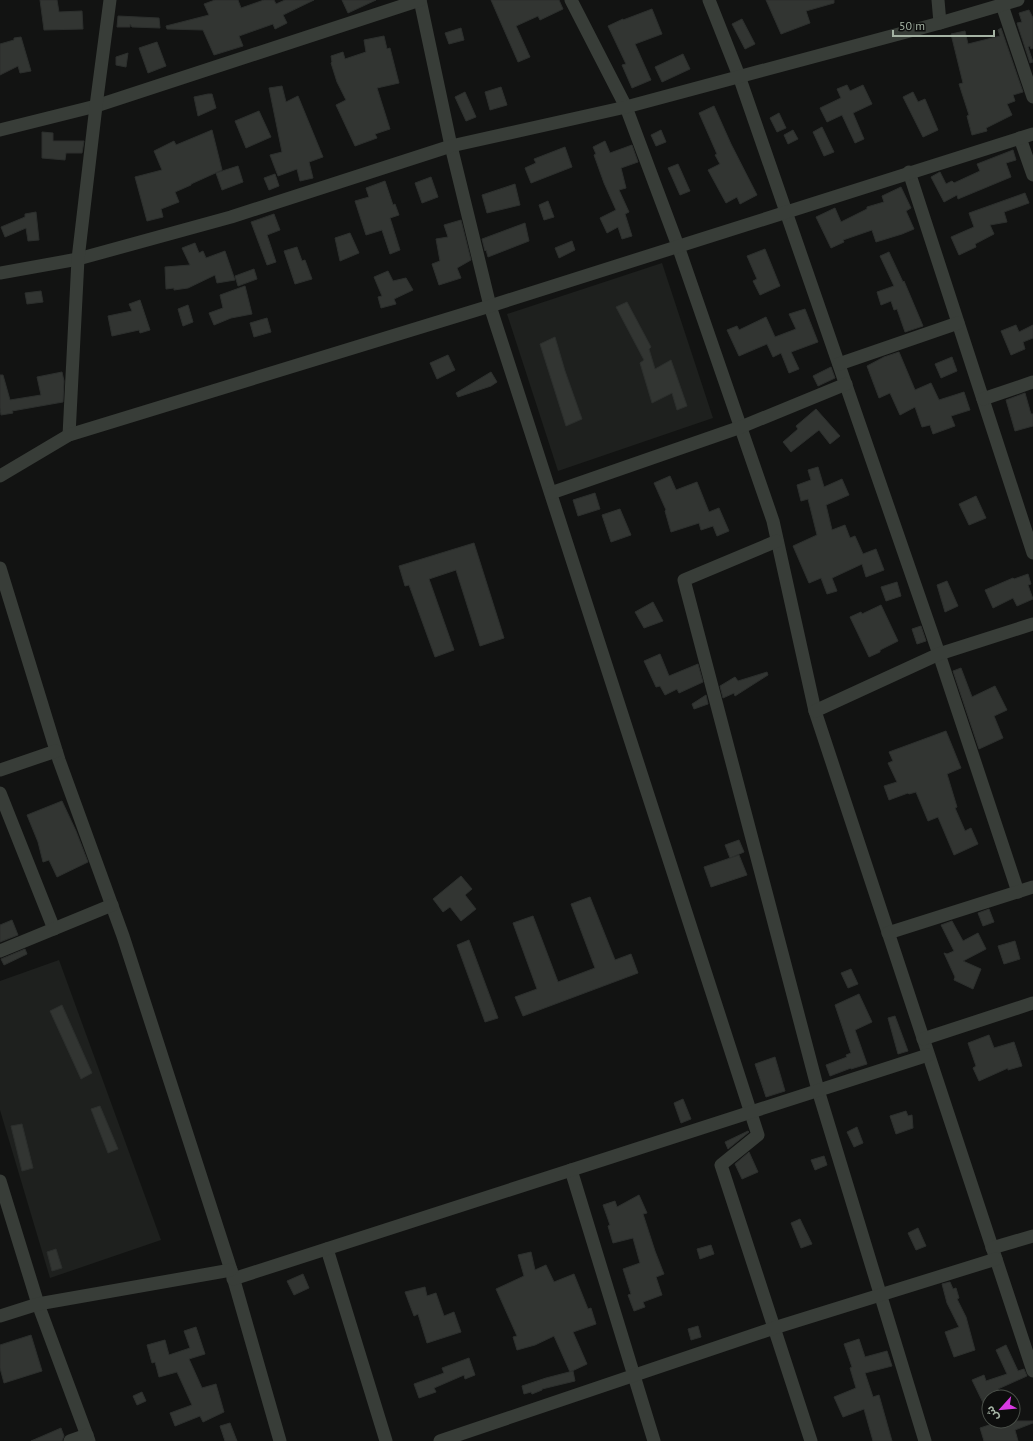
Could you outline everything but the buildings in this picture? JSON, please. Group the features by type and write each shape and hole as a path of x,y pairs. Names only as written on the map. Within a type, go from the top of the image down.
{"street":[{"path":"69,435 78,258 110,0"},
{"path":"0,130 96,106 420,0 451,146 490,306 758,1136 721,1165 811,1441"},
{"path":"571,0 626,107 678,246 773,520 815,712 994,1254 1032,1362"},
{"path":"709,0 739,76 846,384 939,654 1018,892"},
{"path":"938,0 940,23"},
{"path":"0,273 78,258 232,217 451,146 626,107 940,23 1018,0"},
{"path":"1002,5 1033,97"},
{"path":"0,476 69,435 490,306 909,172 1033,134"},
{"path":"1020,138 1033,175"},
{"path":"909,172 1033,554"},
{"path":"839,364 958,323"},
{"path":"983,399 1033,382"},
{"path":"550,494 741,426 846,384"},
{"path":"777,541 684,580 818,1090 925,1441"},
{"path":"0,568 56,751 112,905 232,1275 280,1441"},
{"path":"815,712 939,654 1033,624"},
{"path":"0,770 56,751"},
{"path":"0,793 54,929"},
{"path":"888,933 1033,888"},
{"path":"0,950 112,905"},
{"path":"923,1039 1033,1003"},
{"path":"0,1316 38,1304 232,1275 327,1249 928,1055"},
{"path":"571,1170 654,1441"},
{"path":"0,1181 38,1304 88,1438 70,1441"},
{"path":"440,1441 774,1328 881,1295 994,1254 1033,1236"},
{"path":"327,1249 386,1441"}],"shaded area":[{"path":"662,263 713,418 558,471 507,314"},
{"path":"59,960 161,1240 50,1278 0,1110 0,981"}]}
